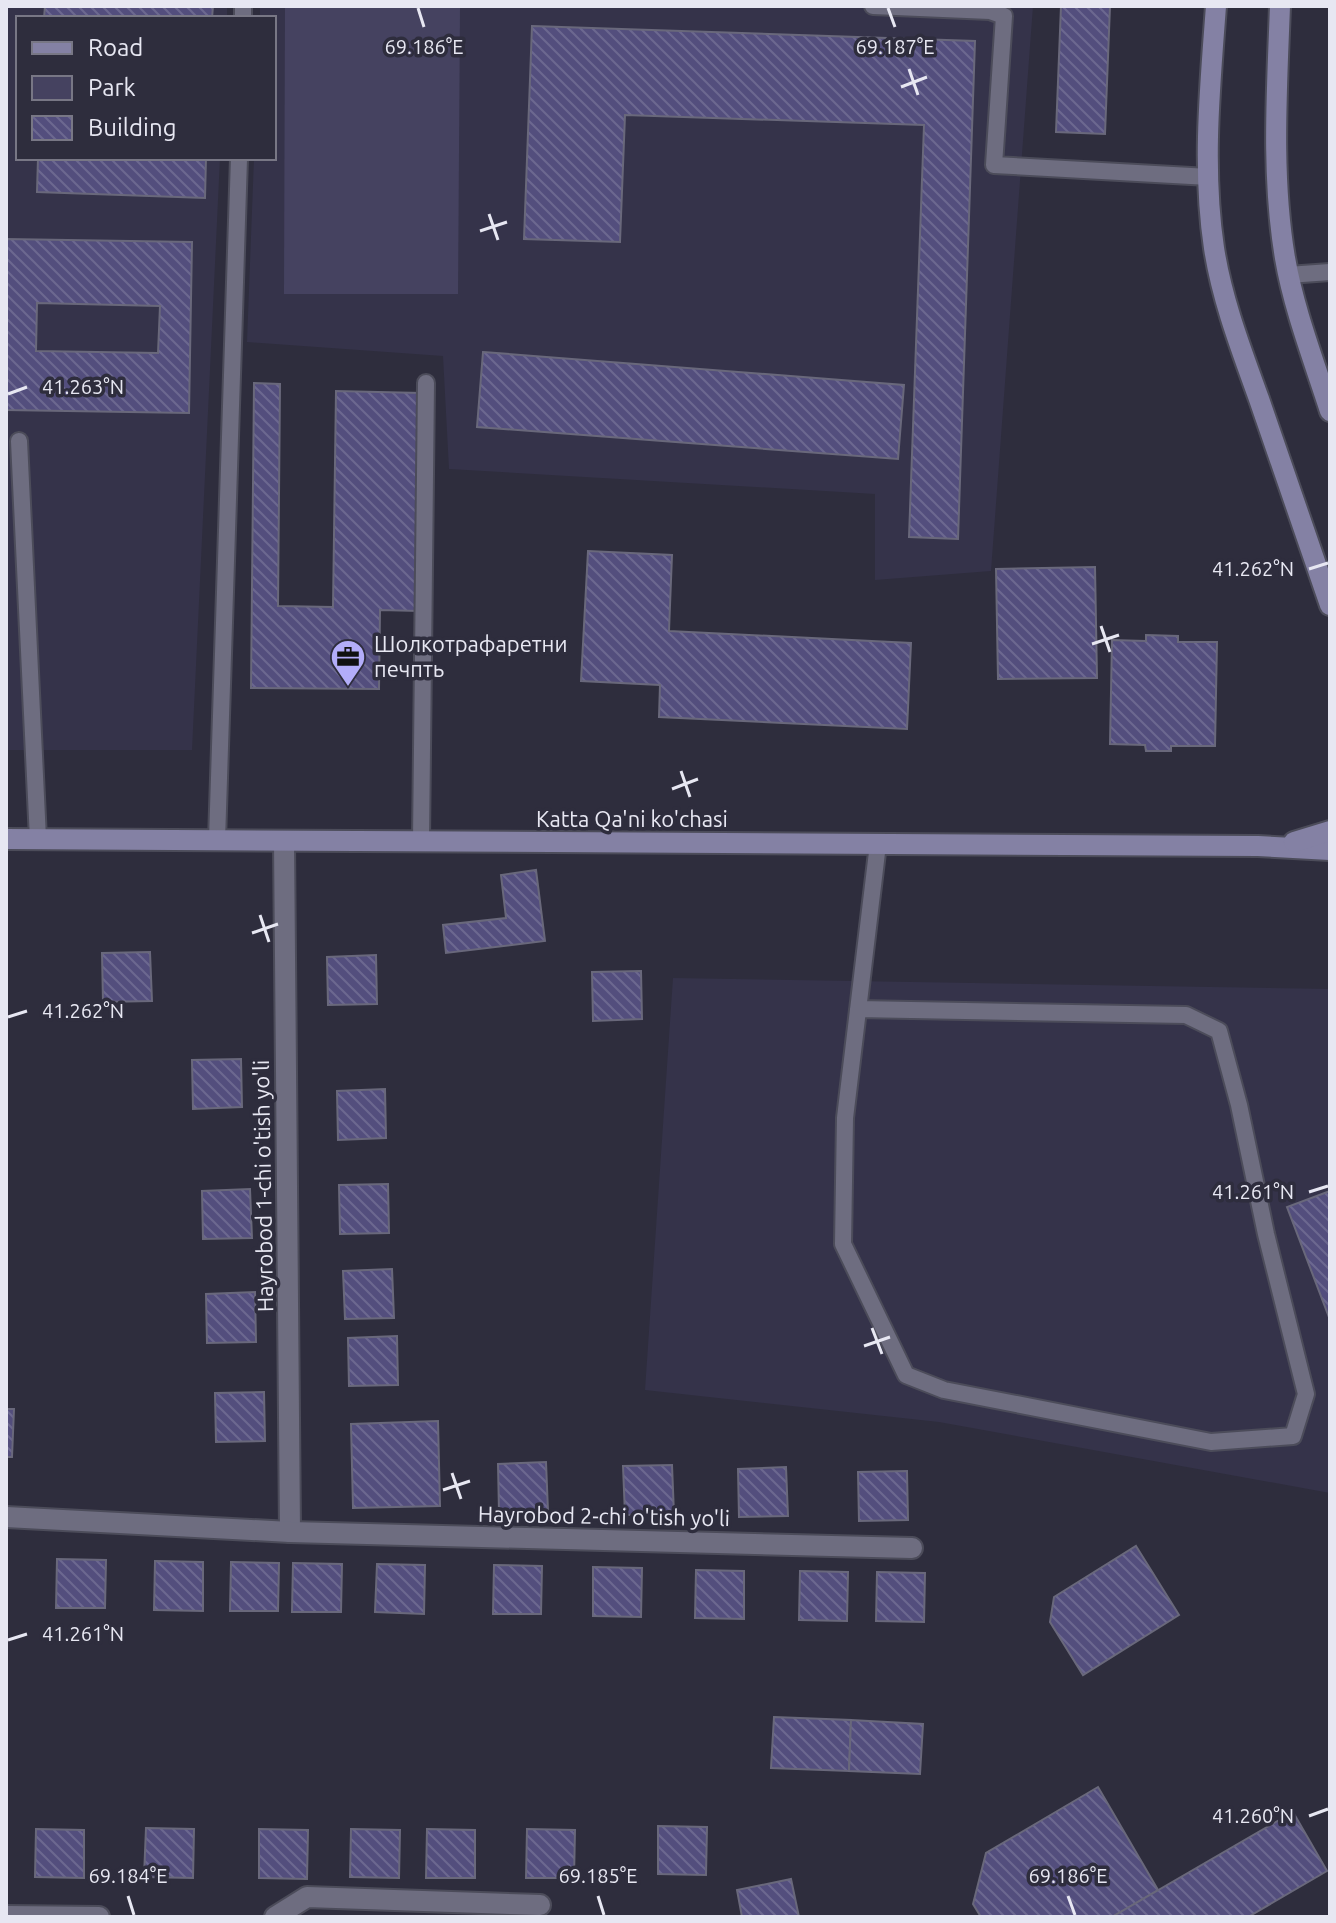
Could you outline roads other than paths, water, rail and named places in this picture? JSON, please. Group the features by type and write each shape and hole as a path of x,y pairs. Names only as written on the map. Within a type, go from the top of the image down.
{"main road":[{"path":"1216,6 1209,177 1214,251 1226,305 1330,605"},
{"path":"1280,6 1278,201 1288,275 1330,411"},
{"name":"Katta Qa'ni ko'chasi","path":"6,839 1258,846 1326,836"}],"street":[{"name":"Hayrobod 1-chi o'tish yo'li","path":"284,841 290,1532"},
{"name":"Hayrobod 2-chi o'tish yo'li","path":"6,1517 290,1532 912,1548"},
{"path":"275,1917 307,1897 540,1905"},
{"path":"6,1916 99,1917"}],"lane":[{"path":"873,6 1005,11 994,165 1209,177"},
{"path":"217,840 239,160"},
{"path":"1288,275 1330,272"},
{"path":"421,841 426,383"},
{"path":"19,441 38,839"},
{"path":"858,1009 1186,1015 1219,1031 1306,1394 1293,1436 1211,1442 944,1390 906,1375 843,1244 845,1118 858,1009 878,844"}],"place":[{"name":"Шолкотрафаретни печпть","path":"348,688"}]}
